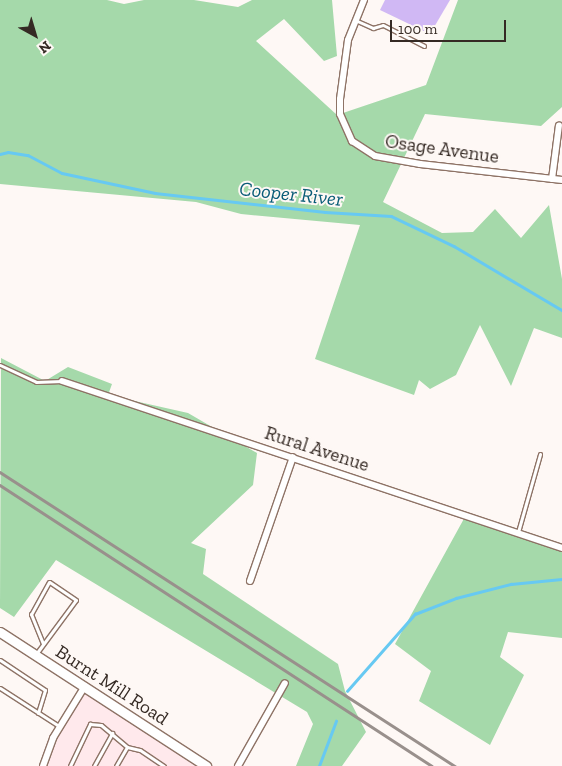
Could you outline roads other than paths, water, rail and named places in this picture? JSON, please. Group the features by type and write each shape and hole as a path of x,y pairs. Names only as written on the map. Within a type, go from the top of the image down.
{"main road":[{"name":"Burnt Mill Road","path":"0,632 206,766"}],"street":[{"path":"355,20 364,0"},
{"name":"Osage Avenue","path":"355,20 348,40 340,114 352,141 375,156 420,164 562,180"},
{"path":"552,179 559,125"},
{"name":"Rural Avenue","path":"62,381 562,548"},
{"path":"250,581 293,457"},
{"path":"238,766 285,683"},
{"path":"43,766 60,726 85,686"}],"lane":[{"path":"355,20 373,28 383,25 424,46"},
{"path":"0,365 36,382 62,381"},
{"path":"518,532 540,454"},
{"path":"36,654 43,644 51,638 76,600 49,582 31,614 43,644"},
{"path":"0,660 45,690 38,713"},
{"path":"0,688 60,726"},
{"path":"70,766 90,724 101,725 127,747 140,750 164,766"},
{"path":"94,766 112,734"},
{"path":"116,766 127,747"}],"waterway":[{"name":"Cooper River","path":"0,154 8,152 28,155 62,173 155,193 325,212 391,216 454,246 562,310"},
{"path":"347,691 415,614 456,598 511,584 562,579"},
{"path":"319,766 336,721"}],"railway":[{"path":"0,472 455,766"},
{"path":"0,485 432,766"}]}
